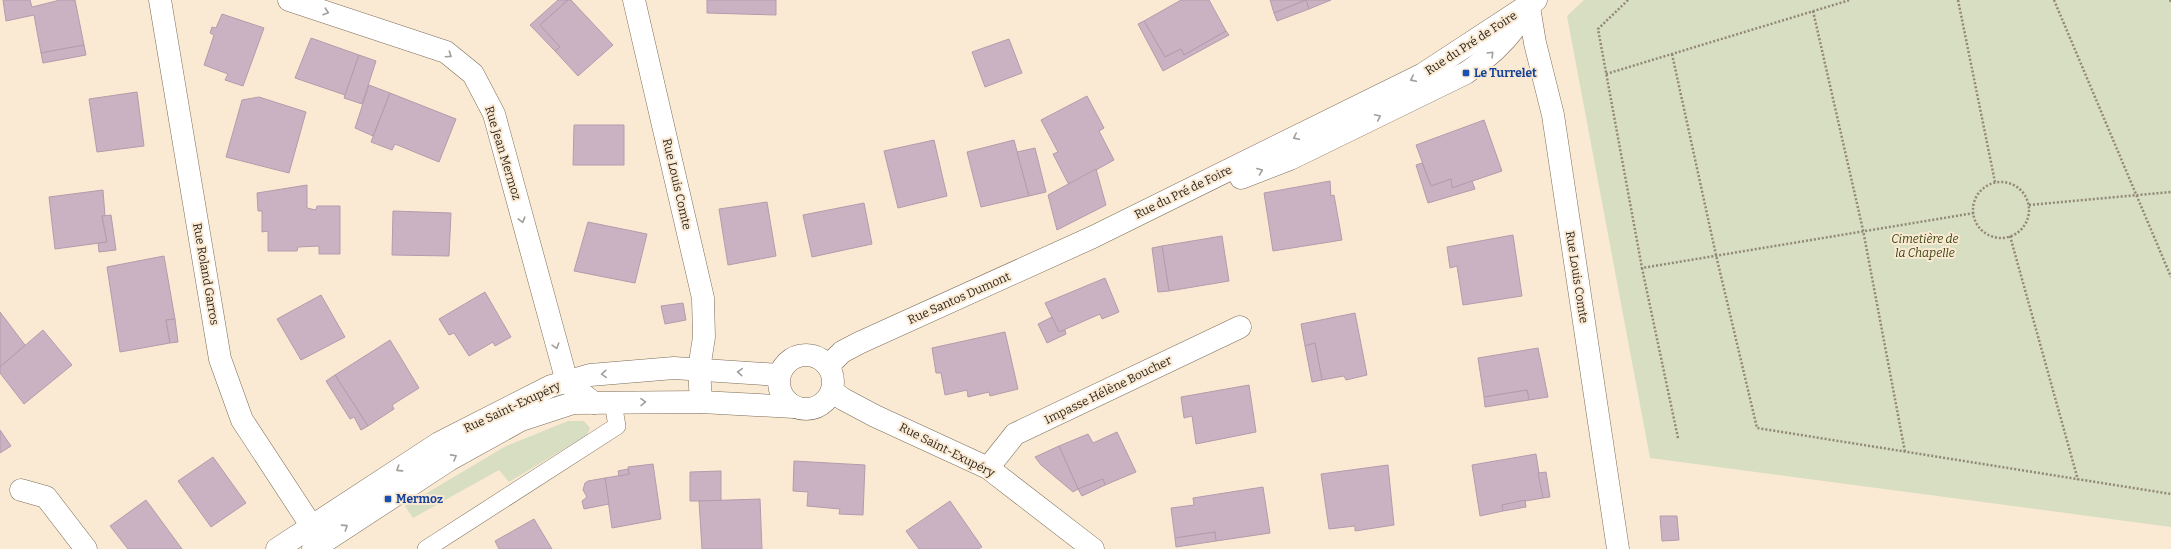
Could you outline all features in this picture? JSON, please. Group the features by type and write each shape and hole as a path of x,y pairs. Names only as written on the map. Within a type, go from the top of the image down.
{"street":[{"name":"Rue Roland Garros","path":"160,0 220,359 242,420 318,542"},
{"name":"Rue Jean Mermoz","path":"289,0 446,52 473,74 494,114 567,382"},
{"name":"Rue Louis Comte","path":"634,0 703,298 704,337 699,369"},
{"name":"Rue Louis Comte","path":"1532,3 1535,43 1553,115 1618,549"},
{"name":"Rue du Pré de Foire","path":"1093,236 1423,74 1532,3"},
{"name":"Rue Santos Dumont","path":"829,365 842,352 859,343 1093,236"},
{"name":"Impasse Hélène Boucher","path":"988,468 1016,434 1240,327"},
{"path":"801,354 812,354 821,358 829,365 834,383 828,399 821,406 813,409 794,407 785,399 779,388 779,375 784,365 791,358 801,354"},
{"name":"Rue Saint-Exupéry","path":"318,542 439,443 551,386 590,375 674,368 779,375"},
{"path":"699,369 701,402"},
{"path":"567,382 604,403"},
{"name":"Rue Saint-Exupéry","path":"832,391 875,416 988,468 1080,546"},
{"name":"Rue Saint-Exupéry","path":"278,549 318,542 449,460 521,420 573,404 701,402 794,407"},
{"path":"21,490 46,497 86,549"}],"lane":[{"path":"426,549 617,426 604,403"}],"path":[{"path":"1628,0 1598,29 1642,268 1678,438"},
{"path":"1606,74 1850,0"},
{"path":"1958,0 1995,182"},
{"path":"2054,0 2171,277"},
{"path":"1813,11 1863,230 1905,452"},
{"path":"1672,54 1716,255 1757,428 2171,494"},
{"path":"1995,182 2012,184 2020,190 2029,205 2029,212 2023,227 2010,236 1994,237 1986,233 1976,221 1974,213 1976,197 1981,190 1995,182"},
{"path":"2029,205 2171,192"},
{"path":"1642,268 1863,230 1974,213"},
{"path":"2010,236 2078,480"}],"green space":[{"name":"Cimetière de la Chapelle","path":"1584,0 2171,0 2171,527 1650,458 1567,16"},
{"path":"568,421 584,421 590,428 587,435 509,482 499,470 413,518 405,506 506,446"}],"building":[{"path":"3,0 30,0 32,7 60,0 75,0 84,45 41,53 34,15 6,21"},
{"path":"558,0 568,0 540,25 560,47 555,51 530,25"},
{"path":"568,0 571,0 613,45 578,76 555,51 560,47 540,25"},
{"path":"707,0 776,0 776,15 707,13"},
{"path":"1181,0 1209,0 1226,31 1184,55 1181,49 1165,57 1144,21"},
{"path":"1270,0 1306,0 1274,13"},
{"path":"1306,0 1331,0 1309,9"},
{"path":"1306,0 1309,9 1277,21 1274,13"},
{"path":"222,14 264,28 243,86 225,80 228,74 204,65 214,35 210,33 212,27 216,28"},
{"path":"1144,21 1165,57 1181,49 1184,55 1226,31 1229,35 1163,71 1138,24"},
{"path":"311,38 359,55 345,95 295,78"},
{"path":"1009,39 1022,73 985,87 972,52"},
{"path":"84,45 86,55 43,63 41,53"},
{"path":"359,55 376,61 362,104 344,98"},
{"path":"369,85 390,93 373,136 355,128"},
{"path":"137,92 144,146 97,152 89,99"},
{"path":"390,93 456,119 439,162 395,144 392,150 371,142"},
{"path":"1087,96 1104,128 1099,131 1114,160 1069,185 1053,154 1058,152 1041,120"},
{"path":"259,97 306,112 289,173 226,157 242,100"},
{"path":"1484,120 1502,171 1452,188 1451,179 1431,186 1416,145"},
{"path":"574,125 624,125 624,165 573,165"},
{"path":"934,140 947,196 898,208 884,151"},
{"path":"1014,140 1029,196 981,207 967,152"},
{"path":"1035,148 1046,192 1029,196 1017,152"},
{"path":"1422,163 1431,186 1451,179 1452,188 1472,181 1475,189 1428,203 1416,165"},
{"path":"1096,169 1106,205 1057,230 1048,195"},
{"path":"1330,181 1331,196 1334,195 1342,240 1273,251 1264,193"},
{"path":"307,185 307,208 316,210 317,206 340,206 340,254 319,254 319,246 298,247 297,251 268,251 268,231 262,232 262,211 258,211 257,193"},
{"path":"103,190 105,216 102,216 107,242 55,249 49,197"},
{"path":"767,202 776,256 728,265 719,209"},
{"path":"864,203 872,244 812,257 803,215"},
{"path":"393,211 451,213 449,256 392,255"},
{"path":"111,215 116,250 99,252 98,243 107,242 102,216"},
{"path":"588,222 647,234 635,283 574,271"},
{"path":"1513,235 1522,296 1463,305 1457,266 1450,268 1447,247"},
{"path":"1222,236 1229,281 1169,291 1162,246"},
{"path":"1162,246 1169,291 1158,292 1152,248"},
{"path":"164,256 175,319 166,320 170,343 120,352 107,267"},
{"path":"1105,278 1119,312 1102,319 1100,314 1059,332 1045,303"},
{"path":"485,292 511,337 495,346 493,342 469,356 454,333 449,335 439,319"},
{"path":"321,295 345,337 301,360 277,319"},
{"path":"683,303 686,320 665,324 661,306"},
{"path":"0,312 25,345 0,367"},
{"path":"1355,313 1367,375 1346,380 1344,376 1322,380 1315,343 1305,346 1301,324"},
{"path":"1052,317 1059,332 1065,330 1066,334 1047,343 1038,324"},
{"path":"175,319 178,342 170,343 166,320"},
{"path":"43,330 72,365 24,404 0,373 0,367"},
{"path":"1005,332 1018,389 990,396 989,392 968,397 967,390 945,395 941,373 936,373 932,348"},
{"path":"390,340 419,388 392,405 394,409 368,426 335,375"},
{"path":"1315,343 1322,380 1312,382 1305,346"},
{"path":"1538,348 1548,397 1529,400 1527,390 1484,397 1478,358"},
{"path":"335,375 368,426 361,430 354,417 350,419 326,381"},
{"path":"1249,385 1256,432 1196,444 1192,416 1184,418 1181,397"},
{"path":"1527,390 1529,400 1485,407 1484,397"},
{"path":"0,430 11,446 0,453"},
{"path":"1117,432 1136,472 1105,485 1103,479 1078,489 1059,446 1088,434 1093,443"},
{"path":"1059,446 1078,489 1073,492 1041,465 1035,457"},
{"path":"1536,454 1543,498 1502,505 1503,511 1480,516 1472,465"},
{"path":"213,457 246,503 211,527 178,481"},
{"path":"794,461 865,465 863,515 839,514 840,509 807,506 808,492 793,491"},
{"path":"653,464 661,519 612,528 605,478 629,474 628,467"},
{"path":"1388,465 1394,525 1355,531 1355,526 1329,529 1321,474"},
{"path":"628,469 629,474 619,476 618,471"},
{"path":"721,471 721,501 690,501 690,472"},
{"path":"1546,472 1550,497 1543,498 1538,473"},
{"path":"605,478 609,504 584,509 582,501 587,497 583,490 585,483 588,481"},
{"path":"1103,479 1105,485 1082,496 1078,489"},
{"path":"1263,487 1270,533 1216,541 1215,532 1175,538 1171,508 1194,505 1193,498"},
{"path":"760,499 762,549 702,549 699,501"},
{"path":"146,500 182,549 128,549 110,526"},
{"path":"1525,500 1526,507 1503,511 1502,505"},
{"path":"950,501 982,547 978,549 919,549 906,531"},
{"path":"1660,516 1677,516 1679,540 1662,541"},
{"path":"534,519 552,549 499,549 495,541"},
{"path":"1215,532 1216,541 1176,547 1175,538"}],"place":[{"name":"Le Turrelet","path":"1466,73"},
{"name":"Mermoz","path":"388,499"}]}
